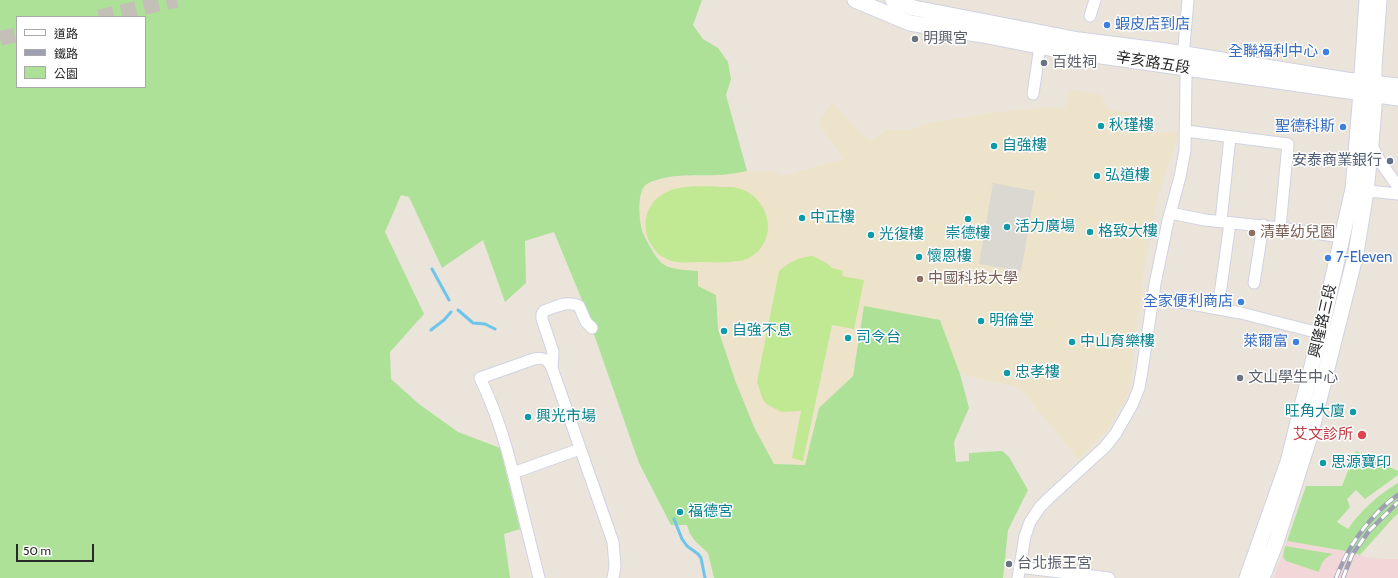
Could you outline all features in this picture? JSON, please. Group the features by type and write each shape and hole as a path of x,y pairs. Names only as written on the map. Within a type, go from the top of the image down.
{"main road":[{"name":"辛亥路五段","path":"855,0 910,23 1040,46 1185,61 1368,87"},
{"name":"辛亥路五段","path":"893,0 914,8 1185,61"},
{"path":"1367,0 1368,87"},
{"path":"1368,87 1379,0"},
{"path":"1368,87 1398,86"},
{"path":"1368,87 1398,98"},
{"name":"興隆路三段","path":"1247,578 1288,462 1320,334 1342,237 1360,190 1371,144 1368,87"},
{"name":"興隆路三段","path":"1262,578 1276,542 1310,436 1356,253 1368,87"}],"street":[{"path":"1090,16 1095,0"},
{"path":"1109,578 1019,573 1025,536 1030,522 1049,498 1105,447 1125,420 1139,388 1153,297 1170,213 1183,162 1186,131 1185,61 1188,0"},
{"path":"1033,94 1040,46"},
{"path":"1186,131 1288,144 1280,228"},
{"path":"1218,309 1226,222 1230,137"},
{"path":"1371,144 1380,161 1398,187"},
{"path":"1360,190 1398,194"},
{"path":"1170,213 1179,216 1262,225 1342,237"},
{"path":"1254,283 1262,225"},
{"path":"1153,297 1241,313 1335,338"},
{"path":"552,368 553,352 542,319 542,314 544,311 574,303 579,306 586,322 592,328"},
{"path":"539,578 513,473 499,424 480,378 540,358 547,360 552,368 613,542 615,566 613,578"},
{"path":"513,473 580,449"}],"shaded area":[{"name":"中國科技大學","path":"1070,90 1101,94 1107,109 1142,115 1146,133 1179,132 1158,197 1144,269 1129,393 1107,430 1078,459 1020,388 960,374 940,320 864,307 853,376 819,408 805,465 774,465 754,427 735,380 718,329 716,295 698,286 698,271 679,270 663,264 643,233 639,216 640,192 645,185 667,177 718,175 747,171 778,172 779,175 794,174 796,172 844,159 818,123 832,102 866,138 871,140 887,130 909,130 929,123 999,112 1049,107 1065,108"},
{"name":"活力廣場","path":"993,183 1035,191 1021,271 979,264"},
{"path":"1287,541 1351,552 1366,557 1398,559 1398,578 1274,578"}],"green space":[{"path":"0,0 702,0 693,25 703,39 718,48 728,62 731,79 726,95 747,171 724,175 690,175 663,178 647,184 641,193 639,207 640,222 646,240 660,262 670,267 698,271 698,286 716,295 718,329 735,380 754,427 774,464 805,465 819,408 853,376 864,306 940,320 960,374 969,408 954,442 956,462 969,461 969,453 1002,451 1009,457 1028,490 1008,530 1003,578 714,578 708,553 695,541 690,534 687,525 671,525 639,463 582,300 554,232 525,241 526,283 505,302 483,240 442,268 409,197 401,195 385,232 424,314 390,352 391,379 419,404 458,432 500,448 520,529 504,534 510,578 0,578"},
{"path":"683,187 732,187 744,190 755,197 762,206 767,217 768,228 766,239 760,250 749,258 739,261 676,262 661,256 655,250 647,235 646,218 653,203 661,195"},
{"path":"813,256 828,264 832,268 843,271 842,276 864,280 854,329 832,325 803,461 792,458 801,411 782,412 768,405 763,400 757,382 779,271 794,260"},
{"path":"1356,451 1398,471 1398,475 1365,499 1356,490 1347,499 1350,507 1337,522 1348,529 1358,515 1370,503 1398,483 1398,514 1360,555 1351,552 1287,541 1306,486 1342,486"},
{"path":"1285,546 1333,554 1323,561 1319,572 1286,561 1283,557"}],"waterway":[{"path":"432,269 449,300"},
{"path":"458,310 473,323 485,324 495,329"},
{"path":"431,330 444,320 451,312"},
{"path":"674,519 682,539 687,546 701,558 705,578"}],"tunnel":[{"path":"104,16 177,0"},
{"path":"0,38 16,35"}],"railway":[{"path":"1336,578 1348,551 1358,536 1377,513 1398,495"},
{"path":"1343,578 1352,555 1369,531 1398,502"}],"place":[{"name":"蝦皮店到店","path":"1107,25"},
{"name":"明興宮","path":"915,39"},
{"name":"全聯福利中心","path":"1326,52"},
{"name":"百姓祠","path":"1044,63"},
{"name":"秋瑾樓","path":"1101,126"},
{"name":"聖德科斯","path":"1343,127"},
{"name":"自強樓","path":"994,146"},
{"name":"安泰商業銀行","path":"1390,161"},
{"name":"弘道樓","path":"1097,176"},
{"name":"中正樓","path":"802,218"},
{"name":"崇德樓","path":"968,219"},
{"name":"活力廣場","path":"1007,227"},
{"name":"格致大樓","path":"1090,232"},
{"name":"清華幼兒園","path":"1252,233"},
{"name":"光復樓","path":"871,235"},
{"name":"懷恩樓","path":"919,257"},
{"name":"7-Eleven","path":"1328,258"},
{"name":"中國科技大學","path":"920,279"},
{"name":"全家便利商店","path":"1241,302"},
{"name":"明倫堂","path":"981,321"},
{"name":"自強不息","path":"724,331"},
{"name":"司令台","path":"848,338"},
{"name":"中山育樂樓","path":"1072,342"},
{"name":"萊爾富","path":"1296,342"},
{"name":"忠孝樓","path":"1007,373"},
{"name":"文山學生中心","path":"1240,378"},
{"name":"旺角大廈","path":"1353,412"},
{"name":"興光市場","path":"528,417"},
{"name":"艾文診所","path":"1362,435"},
{"name":"思源寶印","path":"1323,463"},
{"name":"福德宮","path":"680,512"},
{"name":"台北振王宮","path":"1009,564"}]}
